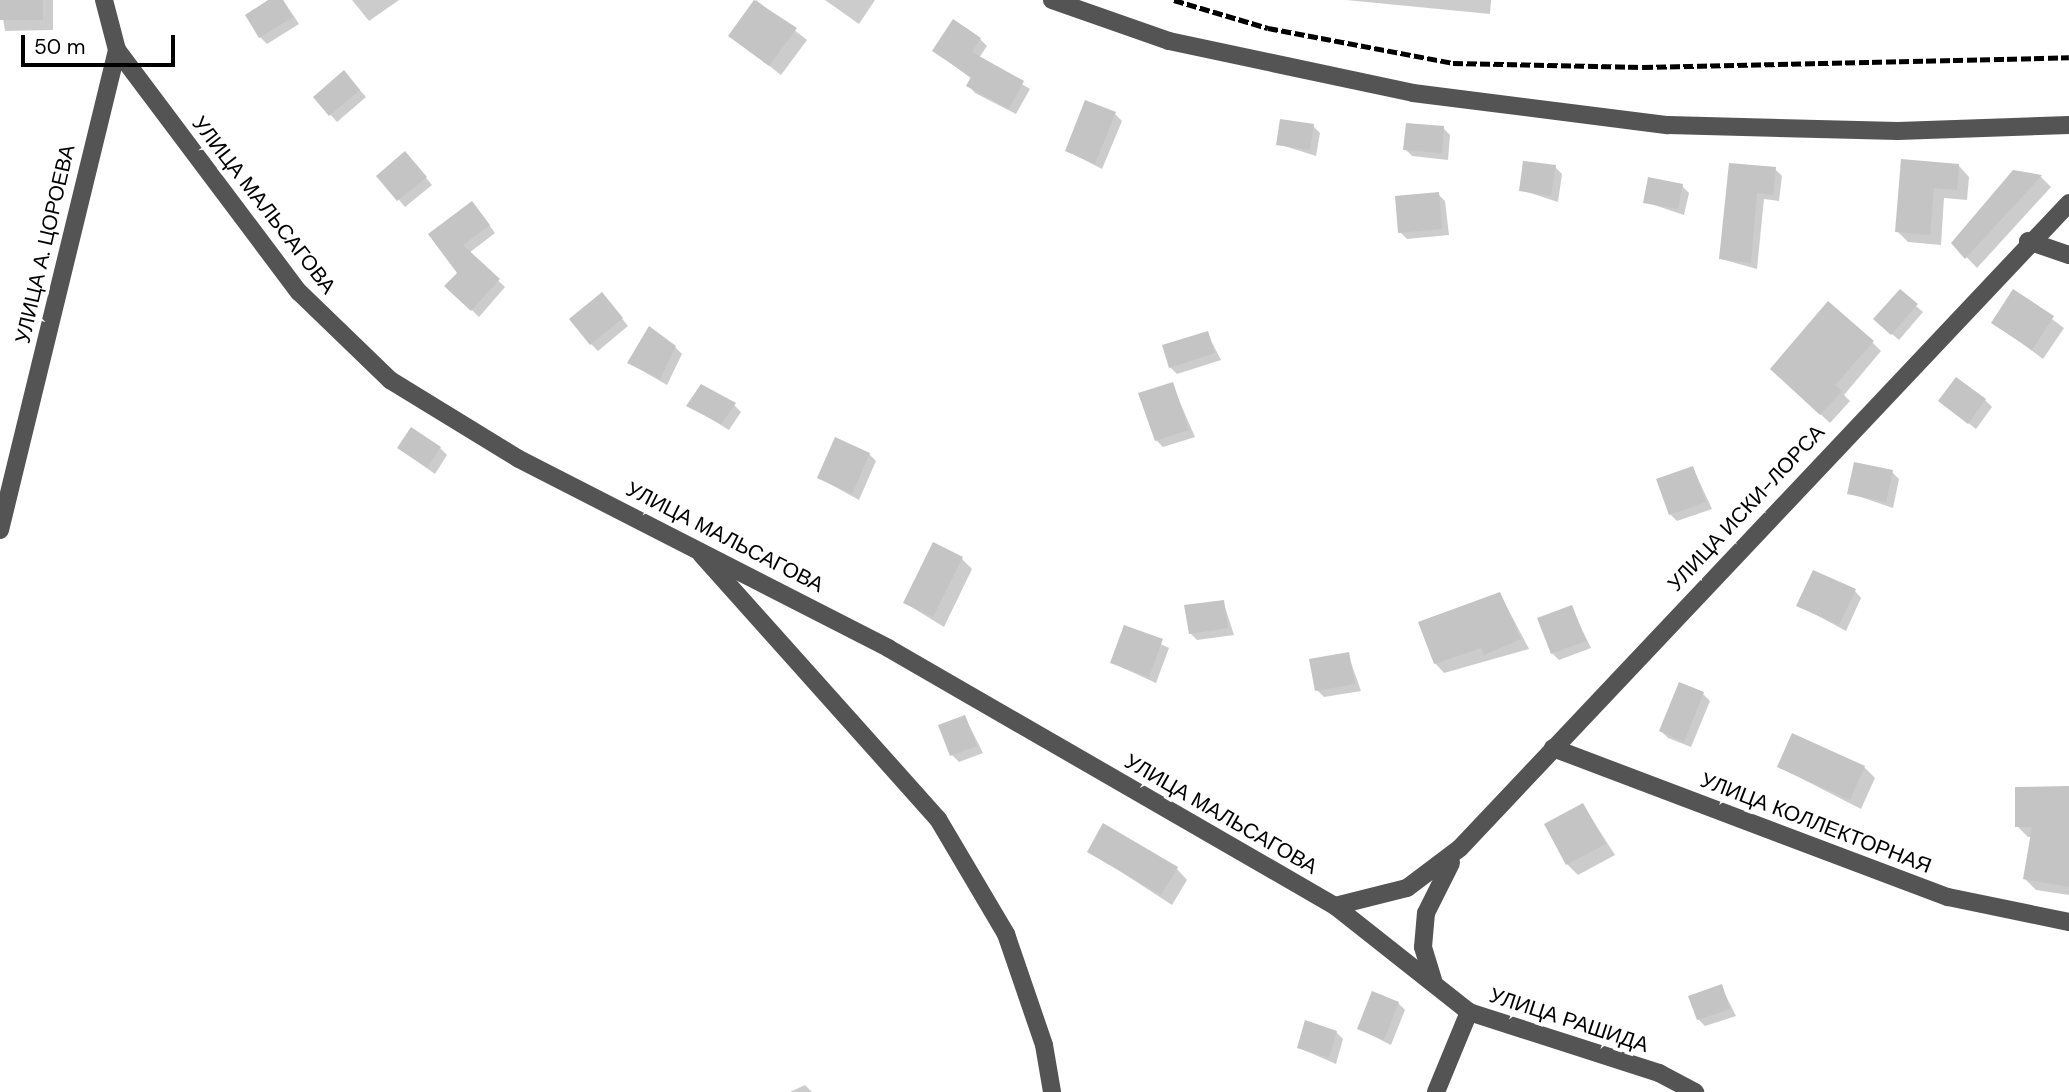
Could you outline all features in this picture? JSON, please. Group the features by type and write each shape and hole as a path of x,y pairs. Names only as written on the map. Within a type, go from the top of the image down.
{"street":[{"name":"УЛИЦА МАЛЬСАГОВА","path":"104,0 117,50 343,341 443,417 692,543 888,648 1335,906"},
{"path":"1052,0 1169,41 1413,93 1668,125 1898,131 2069,125"},
{"name":"УЛИЦА А. ЦОРОЕВА","path":"0,530 117,50"},
{"name":"УЛИЦА ИСКИ-ЛОРСА","path":"1460,848 2028,241 2069,203"},
{"path":"2028,241 2069,255"},
{"path":"692,543 938,819 1006,934 1044,1045 1052,1092"},
{"name":"УЛИЦА КОЛЛЕКТОРНАЯ","path":"1553,748 1948,897 2069,922"},
{"path":"1335,906 1407,888 1460,848"},
{"path":"1433,980 1423,947 1426,913 1460,848"},
{"name":"УЛИЦА РАШИДА","path":"1335,906 1433,980 1469,1012 1659,1073 1695,1092"},
{"path":"1436,1092 1469,1012"}],"building":[{"path":"0,0 43,0 43,20 0,20"},
{"path":"268,0 283,0 293,17 259,38 245,15"},
{"path":"754,0 797,28 769,66 728,36"},
{"path":"953,19 981,38 972,52 1024,81 1009,109 966,86 971,77 932,51"},
{"path":"344,70 360,90 329,116 313,97"},
{"path":"1085,100 1116,112 1095,164 1065,151"},
{"path":"1280,119 1314,124 1310,150 1276,145"},
{"path":"1406,123 1444,126 1442,153 1403,150"},
{"path":"405,151 427,177 397,201 376,176"},
{"path":"1901,159 1959,164 1957,190 1934,188 1930,235 1895,232"},
{"path":"1523,161 1556,165 1551,196 1519,191"},
{"path":"1729,163 1776,167 1773,195 1757,193 1751,263 1719,259"},
{"path":"2013,170 2042,175 1965,259 1951,243"},
{"path":"1648,177 1683,184 1678,209 1643,203"},
{"path":"1439,192 1442,229 1398,233 1395,196"},
{"path":"472,201 490,225 463,245 500,279 471,311 444,286 457,273 428,234"},
{"path":"1900,289 1918,304 1891,335 1873,319"},
{"path":"2013,289 2054,316 2032,350 1991,323"},
{"path":"602,292 623,318 590,345 569,319"},
{"path":"1828,301 1874,341 1835,385 1842,391 1820,415 1770,369"},
{"path":"649,326 676,346 660,379 627,363"},
{"path":"1208,331 1215,353 1169,368 1162,345"},
{"path":"1956,377 1986,399 1968,424 1938,401"},
{"path":"1173,382 1189,430 1155,441 1138,393"},
{"path":"701,384 736,403 721,424 686,406"},
{"path":"411,427 441,447 427,468 397,448"},
{"path":"835,437 870,453 852,494 817,478"},
{"path":"1854,462 1893,470 1886,502 1847,494"},
{"path":"1693,466 1706,502 1669,515 1656,479"},
{"path":"933,542 963,557 933,617 903,603"},
{"path":"1813,570 1856,589 1839,625 1796,606"},
{"path":"1500,592 1521,639 1484,655 1481,648 1434,664 1418,622"},
{"path":"1224,600 1228,628 1189,634 1184,605"},
{"path":"1572,605 1586,641 1551,654 1537,618"},
{"path":"1124,625 1163,639 1149,677 1110,663"},
{"path":"1349,652 1355,684 1315,691 1309,659"},
{"path":"1679,682 1704,692 1684,742 1659,731"},
{"path":"965,715 977,746 950,756 938,725"},
{"path":"1792,733 1865,766 1850,800 1777,767"},
{"path":"2069,786 2069,887 2023,879 2032,827 2015,827 2015,787"},
{"path":"1583,803 1606,844 1566,865 1544,824"},
{"path":"1103,823 1178,867 1161,895 1087,852"},
{"path":"1722,984 1730,1009 1697,1020 1688,996"},
{"path":"1372,991 1399,1002 1384,1040 1357,1029"},
{"path":"1305,1020 1337,1031 1329,1058 1297,1048"}],"railway":[{"path":"1174,0 1268,28 1453,63 1643,67 2069,57"}]}
